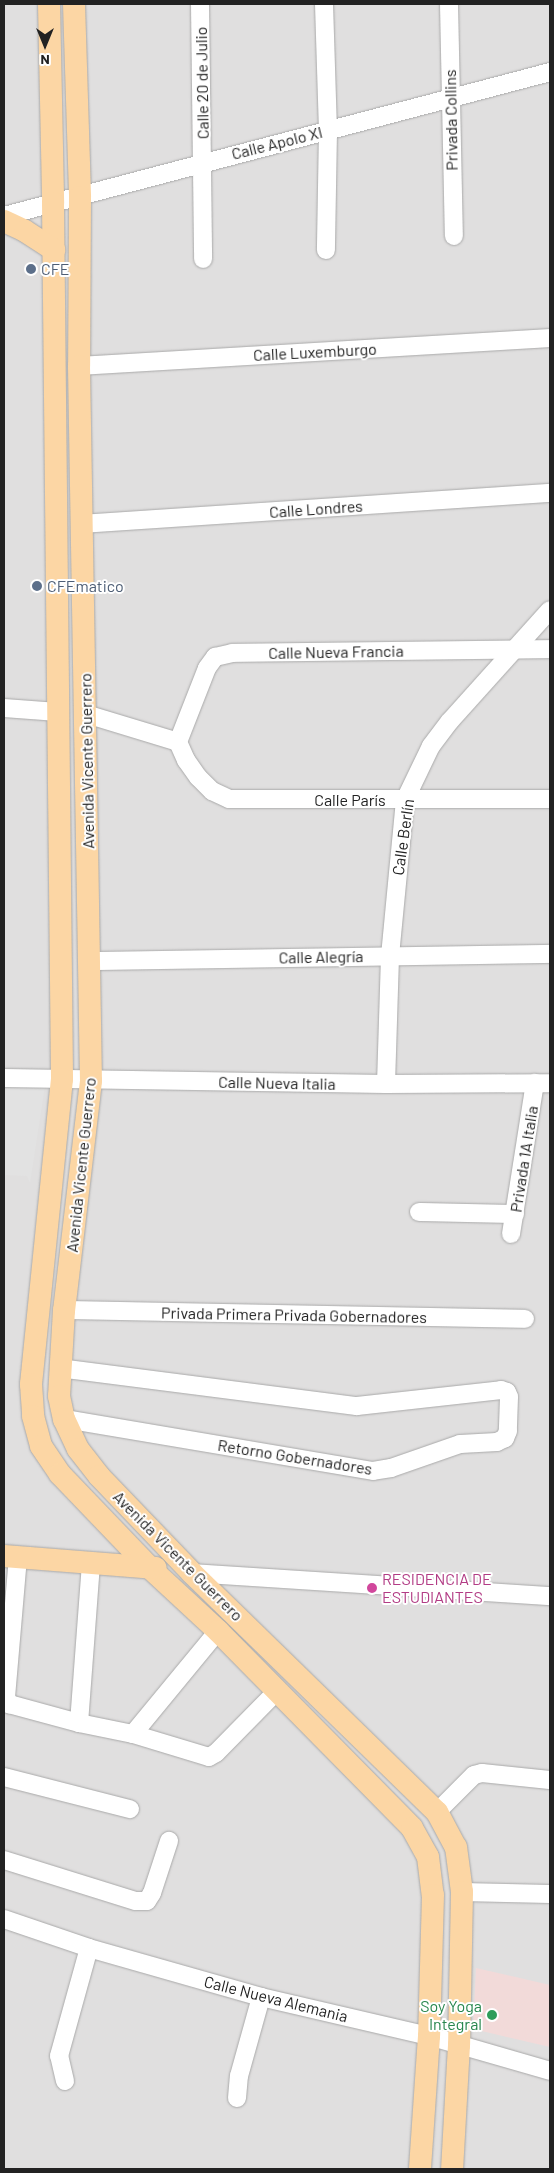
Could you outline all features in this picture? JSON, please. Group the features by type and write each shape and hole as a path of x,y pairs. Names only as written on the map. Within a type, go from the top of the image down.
{"main road":[{"name":"Avenida Vicente Guerrero","path":"48,4 54,250 62,1079 30,1384 33,1416 41,1446 60,1474 150,1568 218,1631 412,1828 428,1857 433,1895 429,2036 420,2169"},
{"name":"Avenida Vicente Guerrero","path":"74,4 80,197 79,366 92,1081 64,1310 59,1368 59,1396 64,1419 78,1449 99,1476 192,1572 437,1812 456,1848 462,1892 459,2045 452,2169"},
{"path":"4,221 26,230 54,250"},
{"path":"11,1557 192,1572"}],"street":[{"name":"Calle 20 de Julio","path":"200,4 204,162 203,259"},
{"path":"324,4 328,130 326,250"},
{"name":"Privada Collins","path":"449,4 454,236"},
{"name":"Calle Apolo XI","path":"4,216 550,72"},
{"name":"Calle Luxemburgo","path":"79,366 550,338"},
{"name":"Calle Londres","path":"82,524 550,493"},
{"name":"Calle Berlín","path":"386,1084 390,956 405,800 431,746 450,721 550,610"},
{"name":"Calle Nueva Francia","path":"178,742 207,668 215,657 232,653 550,649"},
{"path":"4,708 58,712"},
{"path":"86,714 178,742"},
{"name":"Calle París","path":"178,742 186,760 198,777 212,791 229,799 550,799"},
{"name":"Calle Alegría","path":"91,961 550,954"},
{"name":"Calle Nueva Italia","path":"4,1078 92,1081 386,1084 543,1083"},
{"name":"Privada 1A Italia","path":"511,1234 543,1083"},
{"path":"419,1212 515,1214"},
{"name":"Privada Primera Privada Gobernadores","path":"64,1310 525,1319"},
{"name":"Retorno Gobernadores","path":"59,1368 357,1406 501,1390 506,1392 509,1397 506,1438 497,1442 460,1444 391,1468 373,1471 64,1419"},
{"path":"11,1557 6,1697 9,1704 79,1723 133,1734 209,1757 216,1753 277,1691"},
{"path":"79,1723 91,1563"},
{"path":"192,1572 550,1596"},
{"path":"133,1734 218,1631"},
{"path":"437,1812 474,1775 482,1773 550,1780"},
{"path":"4,1777 130,1809"},
{"path":"4,1860 136,1901 147,1901 152,1893 169,1841"},
{"path":"462,1892 550,1894"},
{"name":"Calle Nueva Alemania","path":"4,1919 88,1948 261,1997 429,2036 550,2071"},
{"path":"65,2081 59,2056 88,1948"},
{"path":"237,2098 238,2076 261,1997"}],"shaded area":[{"path":"4,4 550,4 550,2169 4,2169"},
{"path":"4,1086 45,1086 30,1183 27,1176 4,1175"},
{"path":"476,1968 550,1985 550,2047 473,2029"}],"place":[{"name":"CFE","path":"31,269"},
{"name":"CFEmatico","path":"37,586"},
{"name":"RESIDENCIA DE ESTUDIANTES","path":"372,1588"},
{"name":"Soy Yoga Integral","path":"492,2015"}]}
